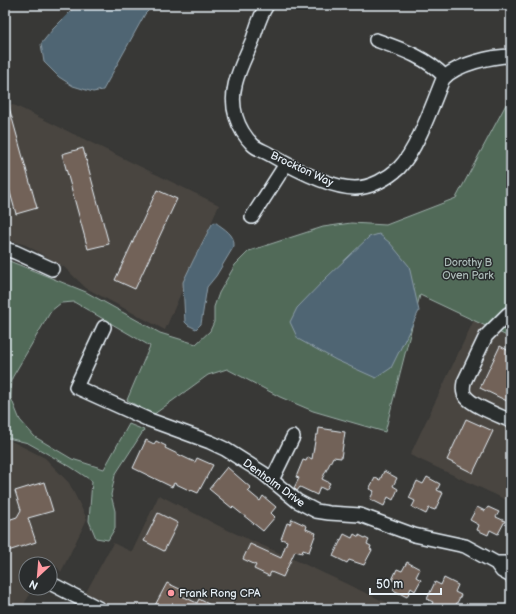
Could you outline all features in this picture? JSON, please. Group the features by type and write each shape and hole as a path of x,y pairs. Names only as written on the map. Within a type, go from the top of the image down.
{"street":[{"name":"Brockton Way","path":"267,5 263,10 237,74 233,98 235,116 246,137 255,146 286,164 320,179 343,187 364,187 378,182 399,167 409,155 445,76"},
{"path":"376,40 427,60 445,76 476,61 499,56 511,56"},
{"path":"252,217 286,164"},
{"path":"5,249 52,269"},
{"path":"508,314 486,336 462,388 465,397 473,403 511,421"},
{"name":"Denholm Drive","path":"104,327 76,387 147,419 225,449 263,473 296,501 316,511 329,514 360,515 414,535 465,546 496,563 502,570 511,576"},
{"path":"272,480 293,437"},
{"name":"Denholm Drive","path":"496,563 506,563 511,566"},
{"path":"58,587 100,609"}],"shaded area":[{"path":"5,103 16,106 219,205 165,330 86,288 64,267 26,245 5,239"},
{"path":"474,320 511,338 511,502 410,455"},
{"path":"5,438 45,458 69,483 87,519 61,572 58,568 58,556 18,556 18,596 29,596 21,609 5,609"},
{"path":"159,495 223,528 400,609 114,609 85,594 113,543 132,552"}],"green space":[{"name":"Dorothy B Oven Park","path":"511,95 511,338 420,295 385,432 313,411 280,397 227,369 208,375 153,415 127,400 150,346 74,302 61,303 51,311 12,378 11,398 20,420 35,437 72,459 104,469 129,424 144,430 115,475 111,495 115,511 115,528 108,540 96,538 89,521 92,481 71,467 28,443 8,438 5,439 5,263 7,260 86,292 160,333 196,344 210,331 214,322 214,307 219,293 235,265 249,251 323,227 351,223 386,225 456,198"}],"water":[{"path":"77,5 154,5 145,14 103,90 93,92 73,86 59,77 44,62 41,44 53,29"},
{"path":"215,222 231,235 234,246 216,276 207,287 201,324 196,329 185,322 183,282 212,224"},
{"path":"379,234 390,243 409,266 419,311 391,368 376,378 336,360 298,339 290,322 297,308 326,278 369,237"}],"building":[{"path":"7,100 37,208 16,214 5,174 5,101"},
{"path":"83,148 109,244 88,249 62,154"},
{"path":"157,190 177,199 135,289 115,280"},
{"path":"500,346 511,352 511,394 507,401 480,388"},
{"path":"466,419 493,431 473,473 447,460"},
{"path":"319,428 345,432 341,458 333,457 322,479 330,483 326,490 320,487 317,495 300,487 297,491 294,488 299,478 296,477 303,460 306,461 308,457 312,459 316,435 318,435"},
{"path":"146,440 154,444 156,441 166,446 165,448 195,462 197,458 213,465 198,493 174,483 172,487 133,468"},
{"path":"227,467 251,488 248,491 260,501 263,496 276,507 271,513 275,517 263,531 209,489"},
{"path":"384,471 397,478 393,486 398,489 393,500 388,497 384,506 370,499 374,491 369,489 375,478 380,480"},
{"path":"427,477 440,484 437,490 443,493 435,510 429,508 426,514 412,507 415,501 409,498 417,481 423,484"},
{"path":"44,482 53,511 28,518 36,542 8,551 5,542 5,521 17,517 21,510 15,491"},
{"path":"477,507 485,511 488,507 499,512 496,517 505,521 498,534 490,530 488,535 477,530 479,525 470,520"},
{"path":"158,513 178,523 164,551 144,541"},
{"path":"292,519 307,526 306,529 316,533 309,552 303,550 302,553 295,551 283,577 271,572 269,576 254,569 256,565 243,559 250,544 281,558 287,541 281,539 287,523 290,524"},
{"path":"344,534 352,538 354,534 359,537 359,535 369,540 367,544 371,546 370,549 372,550 364,565 349,560 347,563 333,556"},
{"path":"407,562 420,569 416,577 421,580 415,591 411,588 407,597 393,590 397,582 392,580 397,569 402,571"},
{"path":"444,578 458,585 455,592 461,595 454,609 430,609 433,602 427,599 435,582 441,585"},
{"name":"Frank Rong CPA","path":"167,583 182,590 180,595 197,603 199,599 218,609 153,609"}],"place":[{"name":"Frank Rong CPA","path":"171,593"}]}
